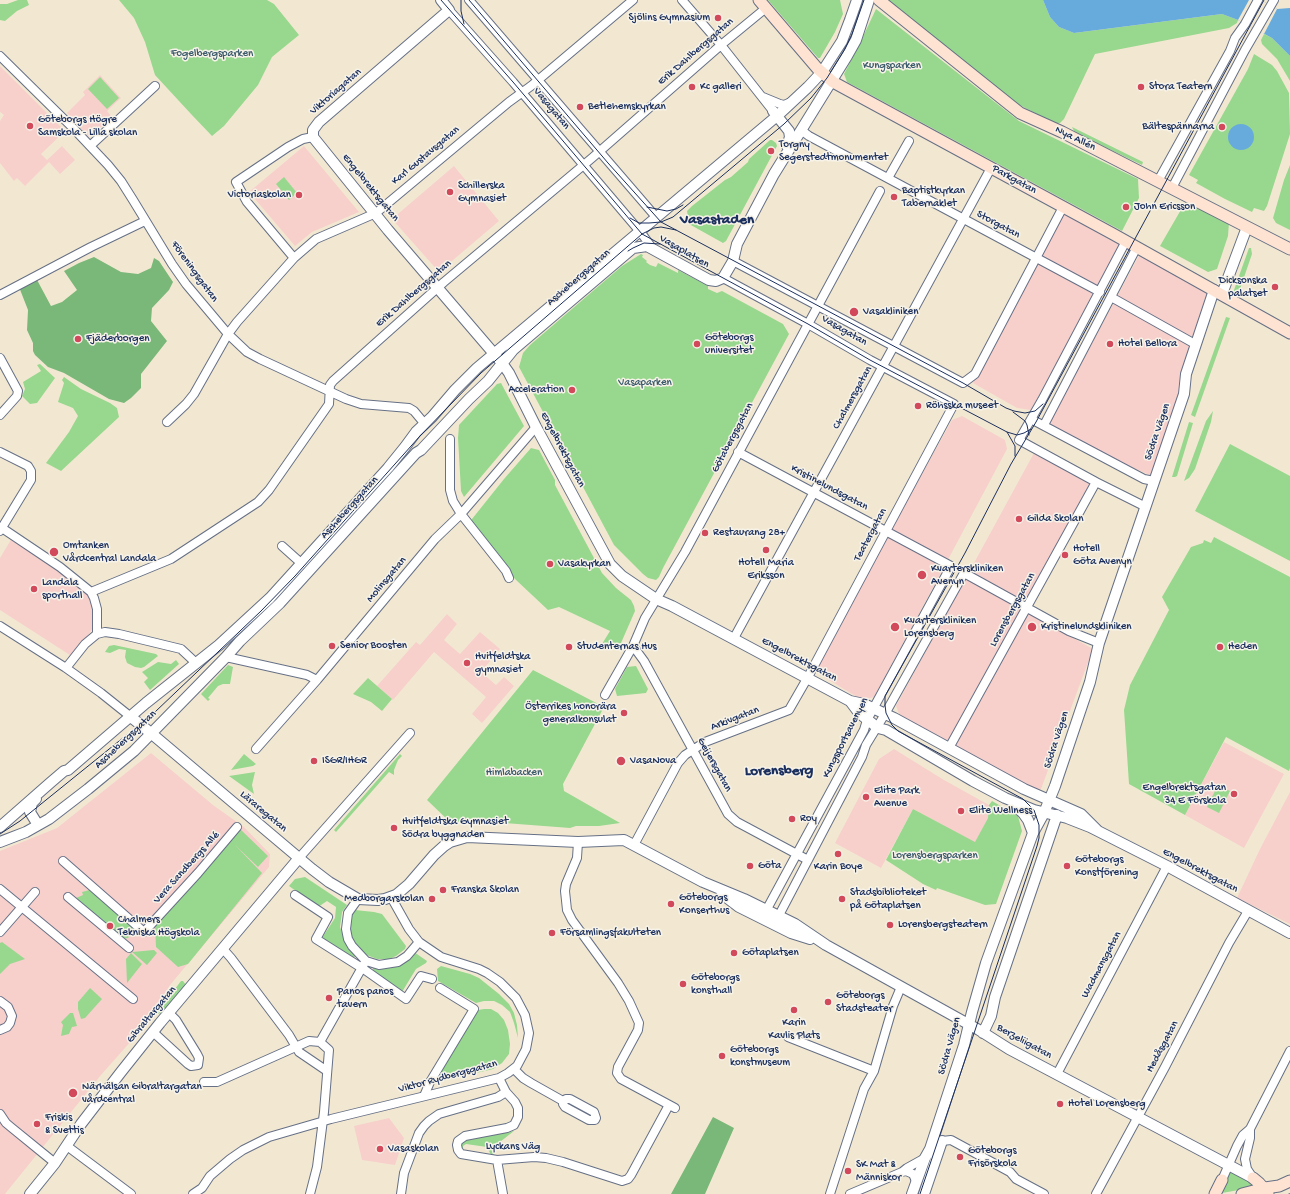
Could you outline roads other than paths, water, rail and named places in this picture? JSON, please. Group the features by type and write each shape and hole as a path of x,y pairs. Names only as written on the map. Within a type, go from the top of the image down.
{"main road":[{"name":"Nya Allén","path":"879,0 1020,113 1062,132 1290,249"},
{"name":"Parkgatan","path":"762,4 831,81 1137,247 1290,333"},
{"path":"1253,1178 1267,1191"},
{"path":"1215,1194 1222,1180"},
{"path":"1242,1194 1267,1191 1290,1181"}],"street":[{"name":"Vasagatan","path":"441,0 522,92 640,233"},
{"name":"Vasagatan","path":"469,0 656,217"},
{"name":"Karl Gustavsgatan","path":"167,422 194,394 228,334 237,322 294,258 316,239 376,213 522,92 539,80 633,0"},
{"path":"682,0 787,128 790,137 774,174"},
{"name":"Vasaplatsen","path":"723,278 716,281 709,280 652,248 640,233 656,217 775,113 792,102 822,72 842,41 857,0"},
{"path":"723,278 733,261 737,244 774,174 856,40 869,0"},
{"path":"1158,182 1258,0"},
{"path":"1172,188 1245,50 1272,3"},
{"name":"Erik Dahlbergsgatan","path":"91,592 171,559 258,502 269,490 329,404 330,385 337,377 506,229 599,152 720,45 762,4"},
{"name":"Viktoriagatan","path":"313,137 313,130 319,122 449,10"},
{"name":"Föreningsgatan","path":"0,56 90,146 121,181 186,284 228,334 248,352 329,392 361,404 409,408 414,411 424,423"},
{"path":"90,146 155,86"},
{"path":"762,97 784,105 792,102"},
{"name":"Storgatan","path":"801,130 809,136 1100,292"},
{"path":"294,258 246,202 236,182 288,147 313,137"},
{"name":"Engelbrektsgatan","path":"313,137 502,363 509,373 536,427 610,564 622,576 656,599 734,638 850,701 864,704 885,714 1024,789 1082,814 1098,831"},
{"path":"888,178 908,141"},
{"name":"Chalmersgatan","path":"734,638 964,219 990,168"},
{"name":"Götabergsgatan","path":"605,695 633,646 645,618 685,552 880,191"},
{"path":"1036,258 1063,207"},
{"path":"0,295 91,247 145,221"},
{"name":"Södra Vägen","path":"912,1194 925,1158 930,1149 964,1045 986,962 1033,833 1049,801 1090,682 1099,643 1184,394 1186,374 1195,344 1247,227"},
{"name":"Aschebergsgatan","path":"38,825 30,812 32,803 66,774 68,770 219,645 270,598 388,468 416,432 432,417 455,390 494,353 640,233"},
{"path":"1126,241 1100,292 1018,440 1146,507"},
{"name":"Aschebergsgatan","path":"0,842 26,832 73,801 108,774 152,734 226,657 240,640 280,603 416,453 421,450 468,399 488,381 515,348 633,248 647,246 652,248"},
{"path":"1044,425 1137,247"},
{"name":"Vasagatan","path":"733,261 963,383 975,374 1036,258"},
{"name":"Vasagatan","path":"723,278 808,324 882,367 954,404"},
{"path":"1111,297 1195,344"},
{"path":"0,358 18,391 17,396 0,415"},
{"name":"Teatergatan","path":"808,677 954,404"},
{"path":"1031,419 1144,479 1154,481"},
{"name":"Molinsgatan","path":"256,749 317,680 435,539 461,514 536,427"},
{"path":"450,440 450,490 456,507 506,571 509,578"},
{"path":"0,452 28,466 31,471 31,480 1,529 53,562 91,592 96,602 96,634"},
{"name":"Kristinelundsgatan","path":"738,452 951,566"},
{"name":"Lorensbergsgatan","path":"949,748 1096,482"},
{"path":"282,546 301,563"},
{"name":"Kungsportsavenyen","path":"762,913 797,854 951,566"},
{"name":"Kungsportsavenyen","path":"776,920 862,757 866,745 878,728 964,573 1026,608"},
{"path":"1026,608 1069,631 1099,643"},
{"path":"0,626 66,668 131,717"},
{"path":"66,668 85,644 96,634 105,632 181,649 196,664"},
{"name":"Geijersgatan","path":"633,646 644,661 728,814 737,822 808,860"},
{"path":"226,657 307,675 317,680"},
{"name":"Arkivgatan","path":"634,844 678,763 685,755 705,742 789,710 808,677"},
{"name":"Engelbrektsgatan","path":"850,701 859,714 878,728 886,730 1005,798 1034,810 1068,818 1098,831 1167,866 1290,933"},
{"name":"Läraregatan","path":"131,717 329,882 358,898 378,900 391,897"},
{"name":"Aschebergsgatan","path":"73,801 89,785 141,741 145,733 143,728"},
{"path":"299,858 410,732"},
{"name":"Aschebergsgatan","path":"0,827 64,771 68,770"},
{"name":"Engelbrektsgatan","path":"1005,798 1023,812 1030,823 1033,833"},
{"path":"983,1033 991,1016 995,997 1057,815"},
{"name":"Vera Sandbergs Allé","path":"63,861 144,932 198,873 237,827"},
{"path":"391,897 402,890 444,846 458,839 473,836 578,842 624,840 704,882 739,907 762,913 776,920"},
{"name":"Lyckans Väg","path":"506,1092 518,1108 519,1114 514,1126 468,1135 461,1138 457,1145 458,1150 463,1155 497,1160 546,1158 622,1181 626,1180 631,1175 672,1107 621,1079 617,1073 618,1067 640,1027 639,1021 629,1001 599,955 572,920 567,910 565,895 566,884 577,858 578,842"},
{"name":"Gibraltargatan","path":"30,1194 55,1163 121,1072 153,1032 299,858"},
{"name":"Wadmansgatan","path":"1057,1074 1167,866"},
{"path":"0,889 133,999"},
{"path":"0,932 35,892"},
{"path":"295,895 328,917 316,939 364,964 406,999 421,976 432,979"},
{"path":"68,897 129,948"},
{"name":"Viktor Rydbergsgatan","path":"193,1194 202,1191 210,1176 221,1166 243,1150 269,1138 323,1122 499,1078 514,1069 519,1062 526,1049 529,1033 526,1014 516,998 500,982 487,973 441,957 419,942 409,929 391,897"},
{"path":"358,898 346,918 346,929 348,939 364,964"},
{"name":"Hedåsgatan","path":"1096,1194 1248,911"},
{"name":"Berzeliigatan","path":"776,920 791,932 826,945 1009,1049 1253,1178"},
{"path":"364,964 393,964 407,956 419,942"},
{"path":"223,949 299,1052 327,1071"},
{"path":"320,1042 364,964"},
{"path":"830,1194 864,1089 874,1071 893,1006 901,987"},
{"path":"424,1096 430,1082 474,1009 440,988"},
{"path":"0,1001 8,1007 12,1016 7,1027 0,1030"},
{"path":"153,1032 188,1064 191,1066 198,1065 198,1054 176,1020 169,1013"},
{"path":"788,1037 874,1071"},
{"path":"204,1082 217,1082 309,1040 320,1042 329,1050 323,1122 317,1167 310,1194"},
{"path":"1222,1180 1236,1146 1243,1135 1250,1129 1290,1051"},
{"path":"514,1069 523,1078 563,1101"},
{"path":"401,1194 404,1173 412,1151 419,1133 429,1121 443,1112 494,1100 506,1092 499,1078"},
{"path":"0,1114 6,1123 55,1163"},
{"path":"1250,1129 1250,1138 1245,1159 1247,1169 1253,1178"},
{"path":"924,1194 942,1141 951,1140 1010,1172 1016,1179 1044,1194"},
{"path":"67,1146 130,1194"},
{"path":"850,1194 902,1172 925,1158"},
{"path":"497,1160 503,1194"},
{"path":"902,1172 906,1171 913,1174 916,1181"}],"water":[{"path":"1043,0 1261,0 1277,9 1290,8 1290,56 1272,38 1238,20 1222,14 1074,33 1059,27 1050,17"},
{"path":"1241,124 1250,128 1254,137 1250,146 1241,150 1232,146 1228,137 1232,128"}],"tram line":[{"path":"441,0 642,234 808,324 870,360 1007,432 1017,435 1031,429"},
{"path":"461,0 461,11 464,24"},
{"path":"469,0 608,163 661,222 963,383 1006,408 1025,413 1035,411 1043,404"},
{"path":"630,218 639,223 649,223 661,222 673,217 784,124 811,98 827,78 845,49 864,0"},
{"path":"920,1194 1037,846 1039,838 1039,825 1034,810 1023,799 898,731 892,725 886,713 885,696 965,553 1011,464 1036,422 1264,0"},
{"path":"647,207 667,211 676,209 683,205"},
{"path":"0,834 20,821 155,712 261,611 295,576 420,436 481,373 642,234 654,228 661,227 676,230"},
{"path":"628,251 644,243 660,244"},
{"path":"1013,412 1025,421 1029,435"},
{"path":"1007,432 1015,446 1015,456"}],"place":[{"name":"Sjölins Gymnasium","path":"718,18"},
{"name":"Kc galleri","path":"692,87"},
{"name":"Stora Teatern","path":"1141,87"},
{"name":"Betlehemskyrkan","path":"580,107"},
{"name":"Göteborgs Högre Samskola - Lilla skolan","path":"30,126"},
{"name":"Bältespännarna","path":"1222,127"},
{"name":"Torgny Segerstedtmonumentet","path":"771,151"},
{"name":"Schillerska Gymnasiet","path":"450,192"},
{"name":"Victoriaskolan","path":"299,195"},
{"name":"Baptistkyrkan Tabernaklet","path":"894,197"},
{"name":"John Ericsson","path":"1126,207"},
{"name":"Dicksonska palatset","path":"1275,287"},
{"name":"Vasakliniken","path":"854,312"},
{"name":"Fjäderborgen","path":"78,339"},
{"name":"Göteborgs universitet","path":"697,344"},
{"name":"Hotel Bellora","path":"1110,344"},
{"name":"Acceleration","path":"572,390"},
{"name":"Röhsska museet","path":"918,406"},
{"name":"Gilda Skolan","path":"1019,519"},
{"name":"Restaurang 28+","path":"705,533"},
{"name":"Hotell Maria Eriksson","path":"766,550"},
{"name":"Omtanken Vårdcentral Landala","path":"54,552"},
{"name":"Hotell Göta Avenyn","path":"1065,555"},
{"name":"Vasakyrkan","path":"550,564"},
{"name":"Kvarterskliniken Avenyn","path":"922,575"},
{"name":"Landala sporthall","path":"34,589"},
{"name":"Kvarterskliniken Lorensberg","path":"895,627"},
{"name":"Kristinelundskliniken","path":"1032,627"},
{"name":"Senior Boosten","path":"332,646"},
{"name":"Studenternas Hus","path":"569,647"},
{"name":"Heden","path":"1220,647"},
{"name":"Hvitfeldtska gymnasiet","path":"467,663"},
{"name":"Österrikes honorära generalkonsulat","path":"624,713"},
{"name":"ISGR/IHGR","path":"314,761"},
{"name":"VasaNova","path":"621,761"},
{"name":"Engelbrektsgatan 34 E Förskola","path":"1234,794"},
{"name":"Elite Park Avenue","path":"866,797"},
{"name":"Elite Wellness","path":"961,811"},
{"name":"Roy","path":"792,819"},
{"name":"Hvitfeldtska Gymnasiet Södra byggnaden","path":"394,828"},
{"name":"Karin Boye","path":"838,854"},
{"name":"Göta","path":"750,866"},
{"name":"Göteborgs Konstförening","path":"1067,866"},
{"name":"Franska Skolan","path":"443,890"},
{"name":"Medborgarskolan","path":"432,899"},
{"name":"Stadsbiblioteket på Götaplatsen","path":"842,899"},
{"name":"Göteborgs Konserthus","path":"671,904"},
{"name":"Lorensbergsteatern","path":"890,925"},
{"name":"Chalmers Tekniska Högskola","path":"110,926"},
{"name":"Församlingsfakulteten","path":"552,933"},
{"name":"Götaplatsen","path":"734,953"},
{"name":"Göteborgs konsthall","path":"683,984"},
{"name":"Panos panos tavern","path":"329,998"},
{"name":"Göteborgs Stadsteater","path":"828,1002"},
{"name":"Karin Kavlis Plats","path":"794,1010"},
{"name":"Göteborgs konstmuseum","path":"722,1056"},
{"name":"Närhälsan Gibraltargatan vårdcentral","path":"73,1093"},
{"name":"Hotel Lorensberg","path":"1060,1104"},
{"name":"Friskis & Svettis","path":"37,1124"},
{"name":"Vasaskolan","path":"380,1149"},
{"name":"Göteborgs Frisörskola","path":"960,1157"},
{"name":"SK Mat & Människor","path":"848,1171"}],"district":[{"name":"Vasastaden","path":"717,221"},
{"name":"Lorensberg","path":"779,772"}],"park label":[{"name":"Fogelbergsparken","path":"212,54"},
{"name":"Kungsparken","path":"892,66"},
{"name":"Vasaparken","path":"645,383"},
{"name":"Himlabacken","path":"514,773"},
{"name":"Lorensbergsparken","path":"935,856"}]}
